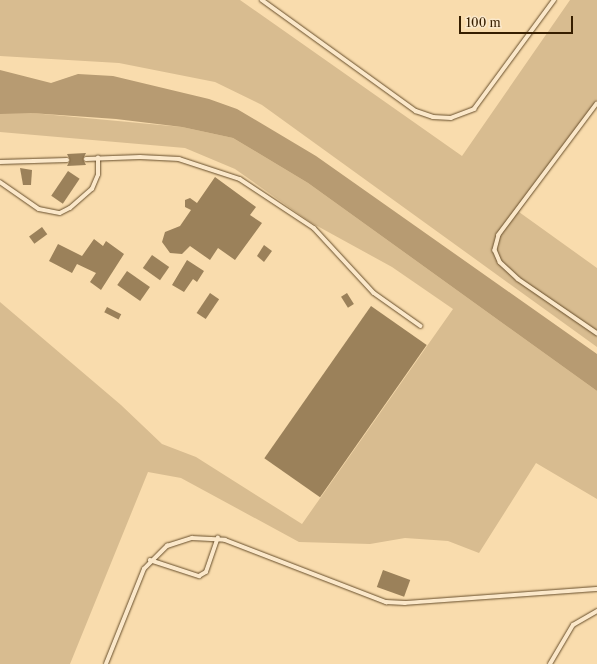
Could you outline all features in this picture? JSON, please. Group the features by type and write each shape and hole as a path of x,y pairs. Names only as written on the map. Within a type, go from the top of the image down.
{"lane":[{"path":"262,0 416,111 433,117 452,118 474,109 554,0"},
{"path":"597,104 499,235 495,250 500,262 518,279 597,333"},
{"path":"0,182 39,209 60,212 70,208 92,189 98,175 98,158"},
{"path":"86,159 179,159 240,179 314,228 374,293 421,326"},
{"path":"0,162 67,160"},
{"path":"150,560 199,576 206,572 218,538"},
{"path":"106,664 139,578 150,560 167,546 182,540 218,538 386,602 597,589"},
{"path":"550,664 570,628 582,618 597,611"}],"shaded area":[{"path":"0,0 240,0 462,156 570,0 597,0 597,101 519,212 597,268 597,347 262,105 215,82 119,63 0,56"},
{"path":"0,70 51,83 78,74 113,76 209,99 237,109 316,156 597,354 597,391 308,183 233,138 182,127 116,119 31,113 0,114"},
{"path":"0,110 182,127 233,138 308,183 597,391 597,499 536,463 479,553 448,541 405,538 370,544 299,542 181,478 148,472 70,664 0,664 0,302 121,405 162,444 196,457 302,524 453,309 392,267 310,222 235,169 185,148 0,132"}],"building":[{"path":"86,153 83,159 86,165 67,166 70,160 67,154"},
{"path":"20,168 32,170 31,185 23,185"},
{"path":"68,171 80,179 63,204 51,196"},
{"path":"215,177 256,207 250,215 262,223 235,260 218,248 210,260 190,246 182,254 170,253 162,242 165,232 180,226 191,210 185,207 185,200 190,198 197,203"},
{"path":"42,227 47,234 34,244 29,236"},
{"path":"94,239 103,246 106,241 124,254 101,290 90,282 96,273 77,264 72,273 49,261 58,244 82,256"},
{"path":"264,245 272,251 264,262 257,256"},
{"path":"152,255 169,267 160,280 143,268"},
{"path":"187,260 204,271 197,282 193,279 184,292 172,285"},
{"path":"127,271 150,287 140,301 117,285"},
{"path":"210,293 219,299 206,319 197,313"},
{"path":"347,293 354,304 348,308 341,297"},
{"path":"371,306 427,345 320,497 264,458"},
{"path":"107,307 121,314 119,320 104,312"},
{"path":"383,570 410,580 404,597 377,587"}]}
